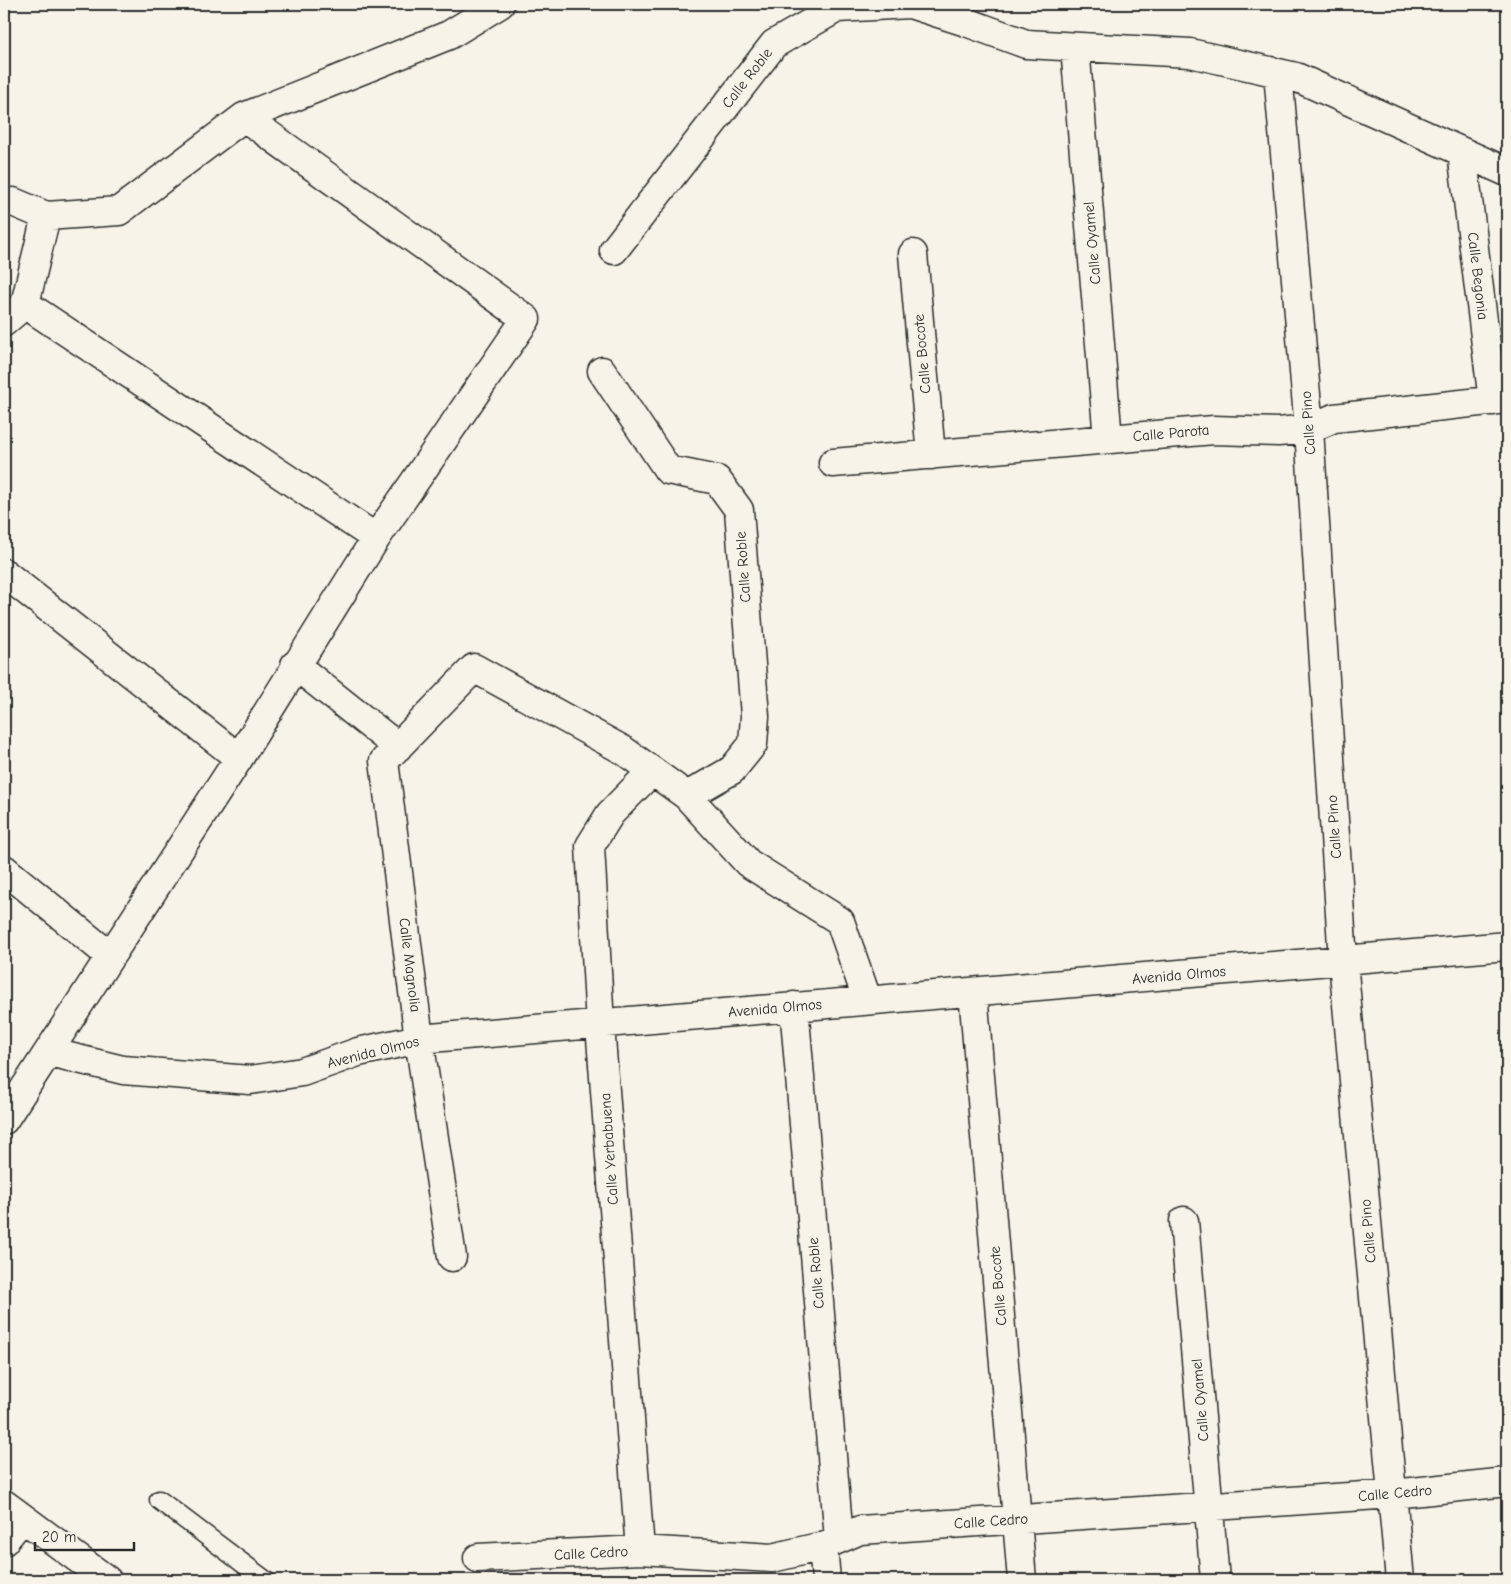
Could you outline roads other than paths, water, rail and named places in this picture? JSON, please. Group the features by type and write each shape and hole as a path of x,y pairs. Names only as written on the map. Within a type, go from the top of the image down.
{"street":[{"path":"4,202 13,202 46,216 119,211 244,116 449,35 500,4"},
{"name":"Calle Roble","path":"614,250 774,44 837,8 910,4 949,13 1026,44 1190,53 1296,77 1507,172"},
{"name":"Calle Oyamel","path":"1075,47 1108,439"},
{"name":"Calle Pino","path":"1278,73 1309,429 1343,961 1400,1580"},
{"path":"4,1120 239,758 295,665 376,538 526,319 244,116"},
{"name":"Calle Begonia","path":"1462,152 1500,400"},
{"path":"4,322 26,304 46,216"},
{"name":"Calle Bocote","path":"913,254 931,455"},
{"path":"26,304 376,538"},
{"name":"Calle Roble","path":"602,371 668,470 717,480 739,510 755,716 753,744 732,770 687,796"},
{"name":"Calle Parota","path":"833,462 1214,430 1278,432 1309,429 1334,418 1500,400"},
{"path":"4,573 239,758"},
{"path":"295,665 391,754 474,668 623,750 687,796 748,863 840,921 867,999"},
{"name":"Calle Magnolia","path":"391,754 419,1039 452,1257"},
{"name":"Calle Yerbabuena","path":"640,1550 600,1025 590,846 610,814 652,771"},
{"path":"4,869 110,956"},
{"name":"Avenida Olmos","path":"49,1052 123,1070 250,1080 302,1072 358,1052 419,1039 600,1025 867,999 973,992 1507,946"},
{"name":"Calle Bocote","path":"973,992 1022,1580"},
{"name":"Calle Roble","path":"794,1006 831,1542 826,1580"},
{"name":"Calle Oyamel","path":"1184,1221 1215,1580"},
{"name":"Calle Cedro","path":"478,1558 640,1550 772,1558 831,1542 860,1530 1393,1494 1507,1482"},
{"path":"4,1541 13,1512 107,1580"}],"lane":[{"path":"159,1500 265,1580"}]}
